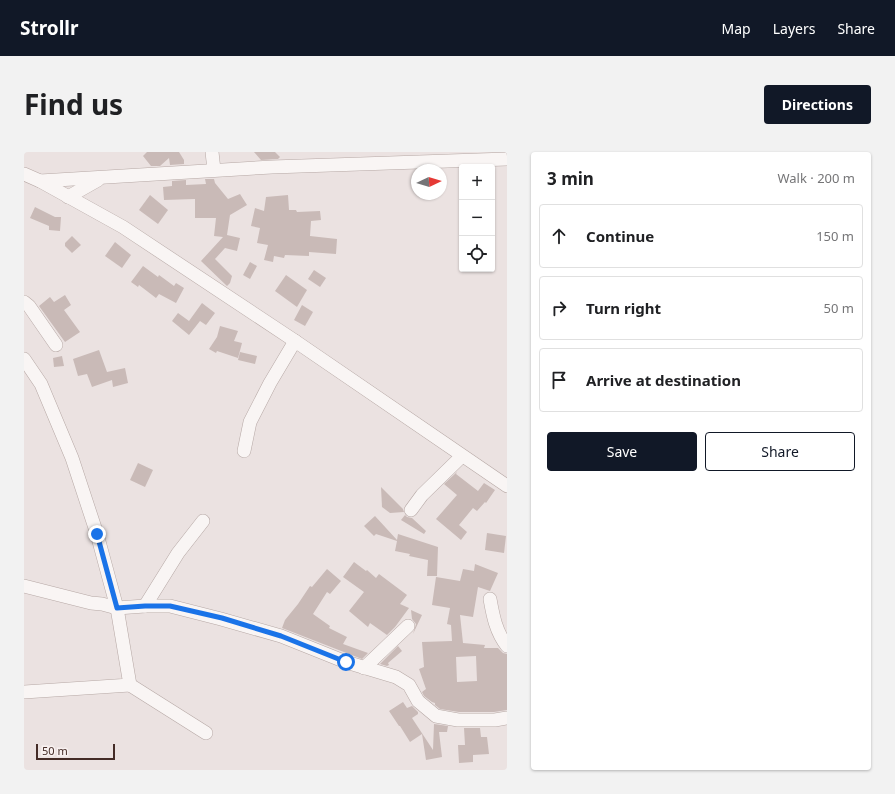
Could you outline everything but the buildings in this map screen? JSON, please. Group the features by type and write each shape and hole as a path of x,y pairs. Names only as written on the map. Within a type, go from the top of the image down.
{"street":[{"path":"212,152 214,170"},
{"path":"40,181 100,179 214,170 507,159"},
{"path":"24,174 40,181 123,227 295,341 507,486"},
{"path":"68,197 100,179"},
{"path":"24,302 29,306 56,345"},
{"path":"244,452 250,422 270,383 295,341"},
{"path":"24,359 41,384 69,447 97,534 117,608 130,685"},
{"path":"411,510 422,495 462,456"},
{"path":"145,606 178,553 203,521"},
{"path":"24,586 117,608 170,606 222,618 281,636 346,662 396,677 409,685 418,701 436,716 458,720 495,720 507,718"},
{"path":"490,599 498,631 507,646"},
{"path":"364,668 408,626"},
{"path":"24,692 130,685 206,733"}],"route":[{"path":"97,534 117,608 170,606 222,618 281,636 346,662"}]}
